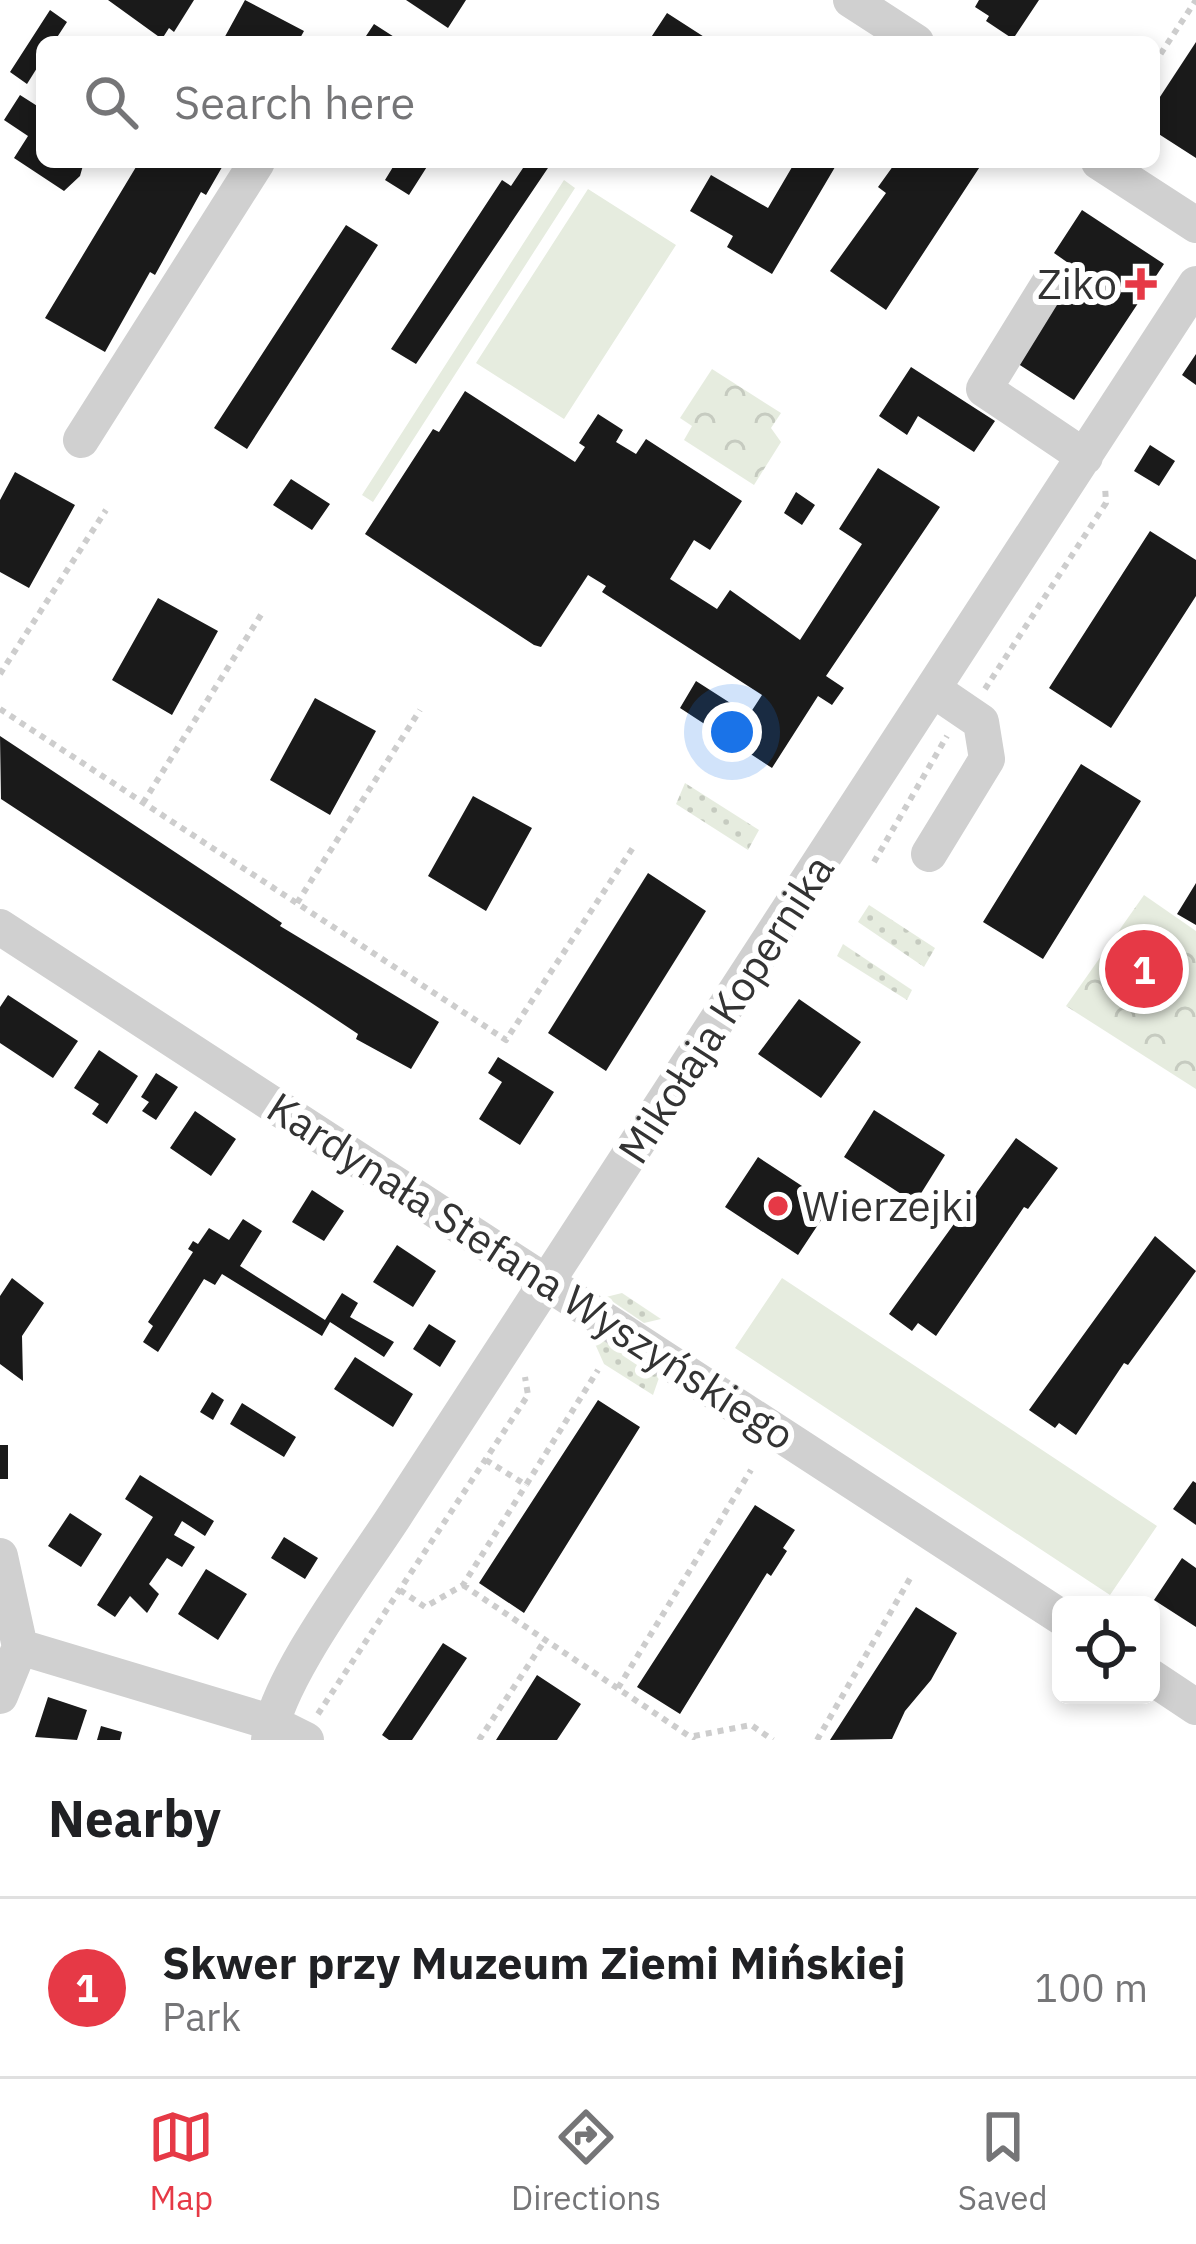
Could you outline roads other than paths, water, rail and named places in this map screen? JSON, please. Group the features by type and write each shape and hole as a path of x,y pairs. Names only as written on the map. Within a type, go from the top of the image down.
{"street":[{"path":"850,0 907,36"},
{"path":"81,440 253,168"},
{"path":"1108,168 1196,225"},
{"path":"1050,282 984,389 1095,462"},
{"name":"Mikołaja Kopernika","path":"286,1735 304,1660 934,689 1095,462 1196,284"},
{"path":"929,854 987,759 981,722 934,689"},
{"name":"Kardynała Stefana Wyszyńskiego","path":"0,927 1052,1611"},
{"path":"0,1556 20,1647 0,1696"},
{"path":"20,1647 286,1735"},
{"path":"1160,1683 1196,1707"}],"place":[{"name":"Ziko","path":"1141,284"},
{"name":"Skwer przy Muzeum Ziemi Mińskiej","path":"1144,969"},
{"name":"Wierzejki","path":"778,1206"}]}
